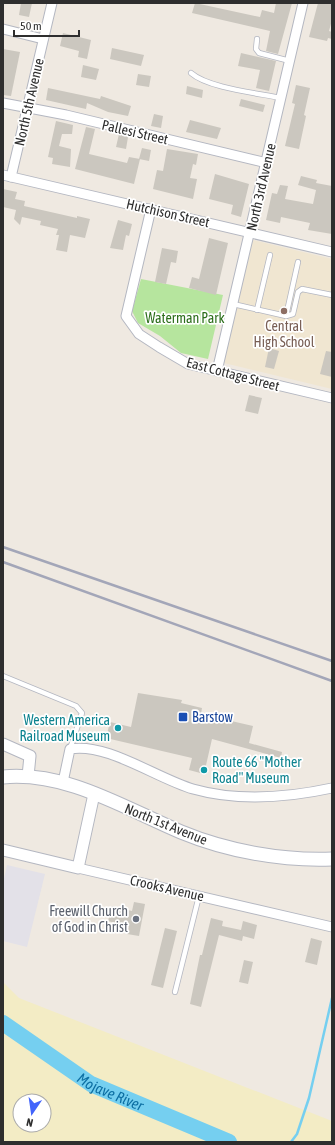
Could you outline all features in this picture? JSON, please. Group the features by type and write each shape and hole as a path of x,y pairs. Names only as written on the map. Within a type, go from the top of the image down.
{"main road":[{"name":"North 1st Avenue","path":"7,776 28,776 63,782 182,832 219,844 273,856 313,860 332,858"}],"street":[{"name":"North 5th Avenue","path":"7,176 27,108 52,3"},
{"name":"North 3rd Avenue","path":"217,371 267,163 303,3"},
{"path":"3,29 43,38"},
{"name":"Pallesi Street","path":"3,102 66,115 267,163"},
{"name":"Hutchison Street","path":"7,176 332,252"},
{"name":"East Cottage Street","path":"151,209 126,316 139,334 159,348 188,364 332,398"},
{"path":"3,744 30,756 28,776"},
{"path":"63,782 70,749 79,747 99,750 192,789 233,797 297,796 332,788"},
{"path":"78,868 94,794"},
{"name":"Crooks Avenue","path":"3,850 332,927"}],"lane":[{"path":"257,39 256,49 259,53 290,61"},
{"path":"191,72 199,80 212,84 281,98"},
{"path":"257,310 270,255"},
{"path":"286,316 298,262"},
{"path":"233,304 286,316 293,314 298,292 302,290 332,295"},
{"path":"3,676 76,706 82,713 70,749"},
{"path":"175,992 199,896"}],"shaded area":[{"name":"Central High School","path":"253,240 332,259 332,389 224,363"},
{"path":"7,865 45,874 27,947 3,941 3,883"}],"green space":[{"name":"Waterman Park","path":"141,279 223,295 208,359 181,353 160,336 138,323 132,311"}],"sand":[{"path":"3,982 19,998 332,1121 332,1142 3,1142"}],"building":[{"path":"21,3 32,3 29,17 19,15"},
{"path":"195,3 260,17 262,10 274,13 276,3 292,3 278,54 266,51 270,31 192,13"},
{"path":"318,3 332,3 332,20 329,31 332,32 332,39 328,38 327,41 309,37"},
{"path":"63,33 91,40 87,59 78,57 79,51 60,46"},
{"path":"112,48 144,55 141,66 110,59"},
{"path":"3,49 20,52 11,96 3,95"},
{"path":"241,53 276,61 269,91 256,88 260,70 238,66"},
{"path":"83,65 99,69 96,80 81,77"},
{"path":"138,74 151,76 149,87 136,85"},
{"path":"296,85 310,88 299,149 285,146 295,104 292,103"},
{"path":"187,86 203,90 202,98 186,94"},
{"path":"48,88 100,99 101,96 131,106 128,116 108,112 87,103 86,109 46,100"},
{"path":"241,99 265,105 263,112 239,106"},
{"path":"154,114 163,116 161,128 151,126"},
{"path":"190,120 221,128 217,139 186,132"},
{"path":"56,121 73,125 72,134 62,134 59,146 71,149 70,167 52,164 53,158 48,157"},
{"path":"86,127 95,129 89,154 127,163 129,157 140,159 134,184 75,169"},
{"path":"119,134 128,137 126,149 116,147"},
{"path":"142,148 151,150 149,161 139,159"},
{"path":"167,149 198,154 196,165 193,164 190,178 197,179 193,199 153,189 157,170 163,171"},
{"path":"215,174 249,184 241,217 231,214 233,205 209,199"},
{"path":"301,176 317,180 316,183 332,186 332,234 308,230 310,223 281,217 280,223 266,220 272,193 277,194 280,185 288,186 285,199 313,204 316,190 298,185"},
{"path":"3,189 17,192 15,199 25,201 24,206 77,218 77,216 90,219 85,238 70,235 67,252 56,250 59,235 56,235 58,229 40,225 41,221 22,217 20,225 14,219 16,210 3,207"},
{"path":"118,220 132,224 129,236 126,235 123,250 110,248"},
{"path":"209,238 228,243 216,295 189,288 192,277 199,279"},
{"path":"162,248 178,251 176,263 171,262 166,284 155,282"},
{"path":"269,348 279,351 274,369 265,367"},
{"path":"326,351 332,352 332,377 320,374"},
{"path":"249,395 262,398 258,414 245,411"},
{"path":"138,693 182,700 181,703 202,708 201,714 253,726 249,743 282,752 281,758 212,739 204,774 189,770 192,758 106,738 110,722 131,727"},
{"path":"134,902 145,904 139,936 127,934 129,927 108,921 112,906 132,911"},
{"path":"211,918 223,921 222,926 241,930 243,921 257,925 254,939 243,936 242,941 219,935 201,1007 190,1004 200,955 202,955"},
{"path":"165,928 177,931 163,988 151,985"},
{"path":"311,938 322,941 317,965 305,962"},
{"path":"244,960 253,962 248,984 239,982"}],"waterway":[{"path":"291,1142 297,1134 309,1098 332,998"},
{"name":"Mojave River","path":"3,1023 91,1084 229,1142"}],"railway":[{"path":"3,547 332,661"},
{"path":"3,562 332,681"}],"place":[{"name":"Central High School","path":"284,311"},
{"name":"Barstow","path":"183,717"},
{"name":"Western America Railroad Museum","path":"118,728"},
{"name":"Route 66 \"Mother Road\" Museum","path":"204,770"},
{"name":"Freewill Church of God in Christ","path":"136,919"}]}
